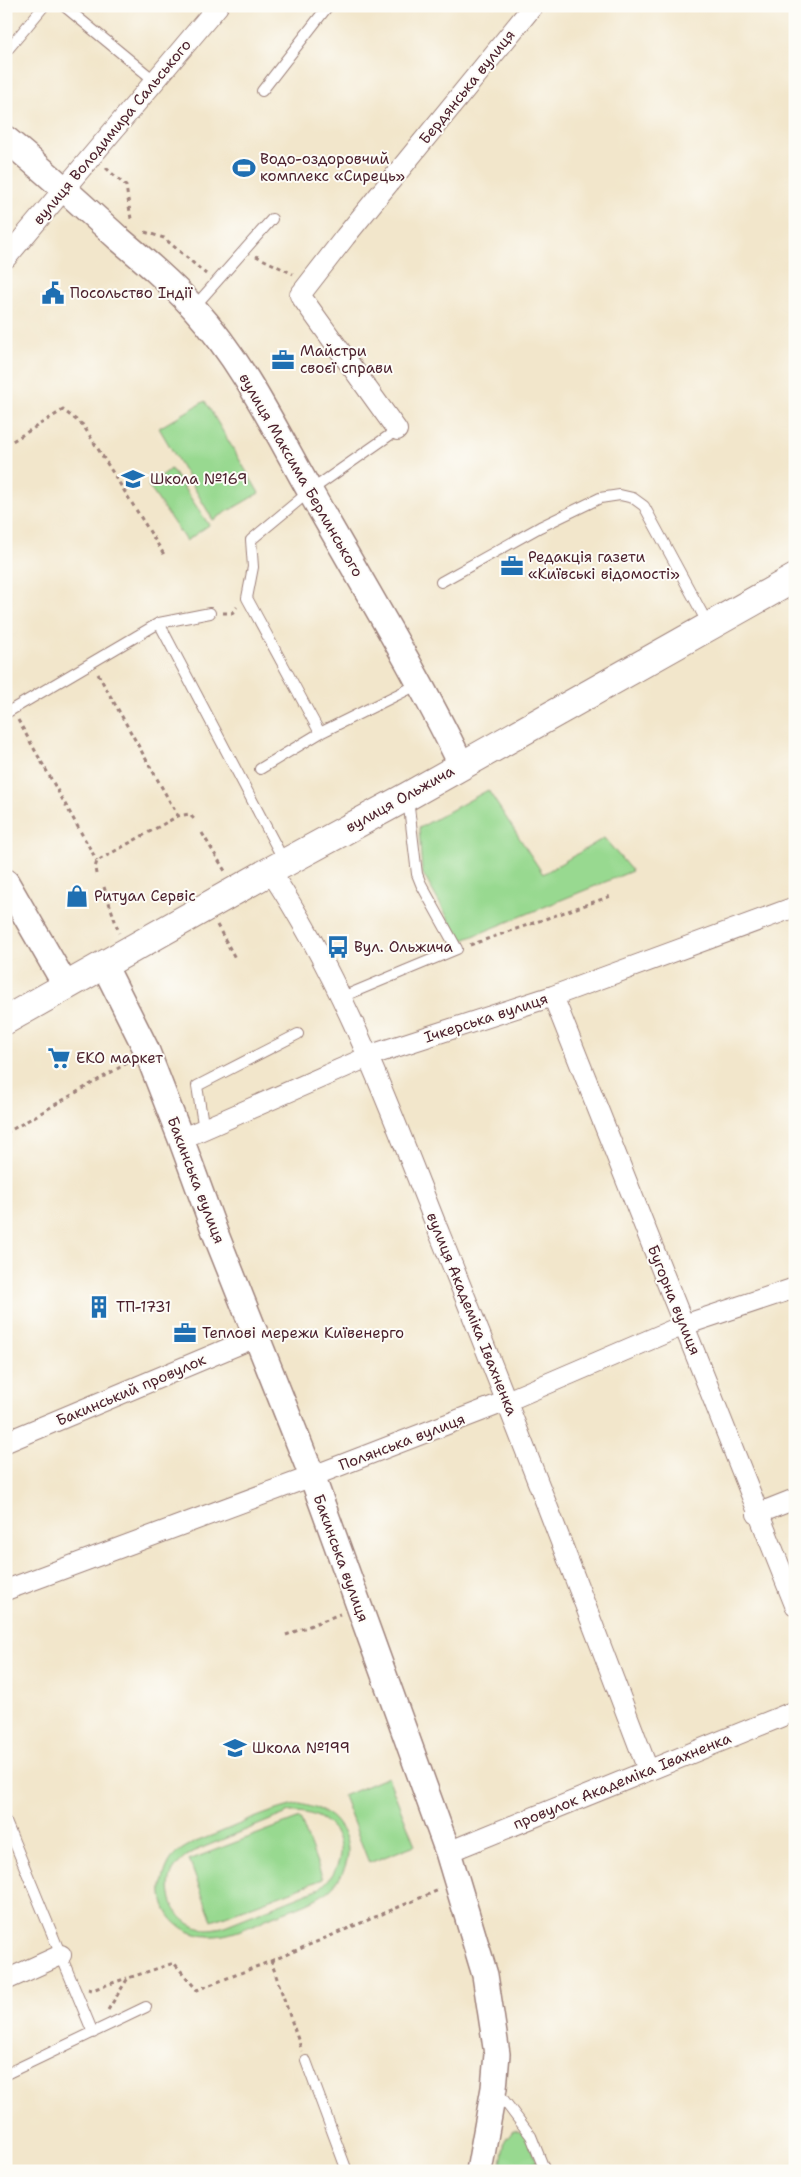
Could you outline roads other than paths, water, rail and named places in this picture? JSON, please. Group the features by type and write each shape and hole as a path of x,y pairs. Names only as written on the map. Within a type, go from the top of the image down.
{"main road":[{"name":"вулиця Ольжича","path":"6,1020 795,578"}],"street":[{"name":"вулиця Володимира Сальського","path":"6,258 218,6"},
{"name":"Бердянська вулиця","path":"397,430 300,295 533,6"},
{"name":"вулиця Максима Берлинського","path":"6,139 66,188 194,308 239,368 262,402 310,491 420,683 461,764"},
{"name":"вулиця Академіка Івахненка","path":"277,867 304,928 342,997 369,1057 507,1401 648,1770"},
{"path":"6,882 66,986"},
{"name":"Ічкерська вулиця","path":"192,1135 369,1057 553,996 795,907"},
{"name":"Бакинська вулиця","path":"104,965 192,1135 256,1337 312,1476 448,1852 485,1975 497,2054 494,2088 479,2171"},
{"name":"Бугорна вулиця","path":"553,996 795,1605"},
{"name":"Полянська вулиця","path":"6,1590 507,1401 684,1326 795,1288"},
{"name":"Бакинський провулок","path":"6,1442 256,1337"},
{"path":"758,1514 795,1499"},
{"name":"провулок Академіка Івахненка","path":"448,1852 795,1711"},
{"path":"6,1980 60,1954"}],"lane":[{"path":"9,48 44,6"},
{"path":"64,6 155,81"},
{"path":"262,91 328,6"},
{"path":"194,308 272,220"},
{"path":"320,733 247,598 253,566 251,540 310,491 397,430"},
{"path":"441,582 583,506 600,498 620,494 633,498 644,506 709,627"},
{"path":"9,711 159,623 210,613"},
{"path":"159,623 277,867"},
{"path":"260,769 320,733 420,683"},
{"path":"342,997 457,949 417,874 408,796"},
{"path":"192,1135 197,1086 298,1034"},
{"path":"6,1822 93,2033"},
{"path":"6,2074 146,2007"},
{"path":"306,2061 347,2171"},
{"path":"494,2088 531,2136 545,2171"}],"place":[{"name":"Водо-оздоровчий комплекс «Сирець»","path":"244,168"},
{"name":"Посольство Індії","path":"53,293"},
{"name":"Майстри своєї справи","path":"283,360"},
{"name":"Школа №169","path":"133,479"},
{"name":"Редакція газети «Київські відомості»","path":"512,566"},
{"name":"Ритуал Сервіс","path":"77,896"},
{"name":"Вул. Ольжича","path":"338,947"},
{"name":"ЕКО маркет","path":"59,1058"},
{"name":"ТП-1731","path":"99,1307"},
{"name":"Теплові мережи Київенерго","path":"185,1333"},
{"name":"Школа №199","path":"235,1748"}]}
